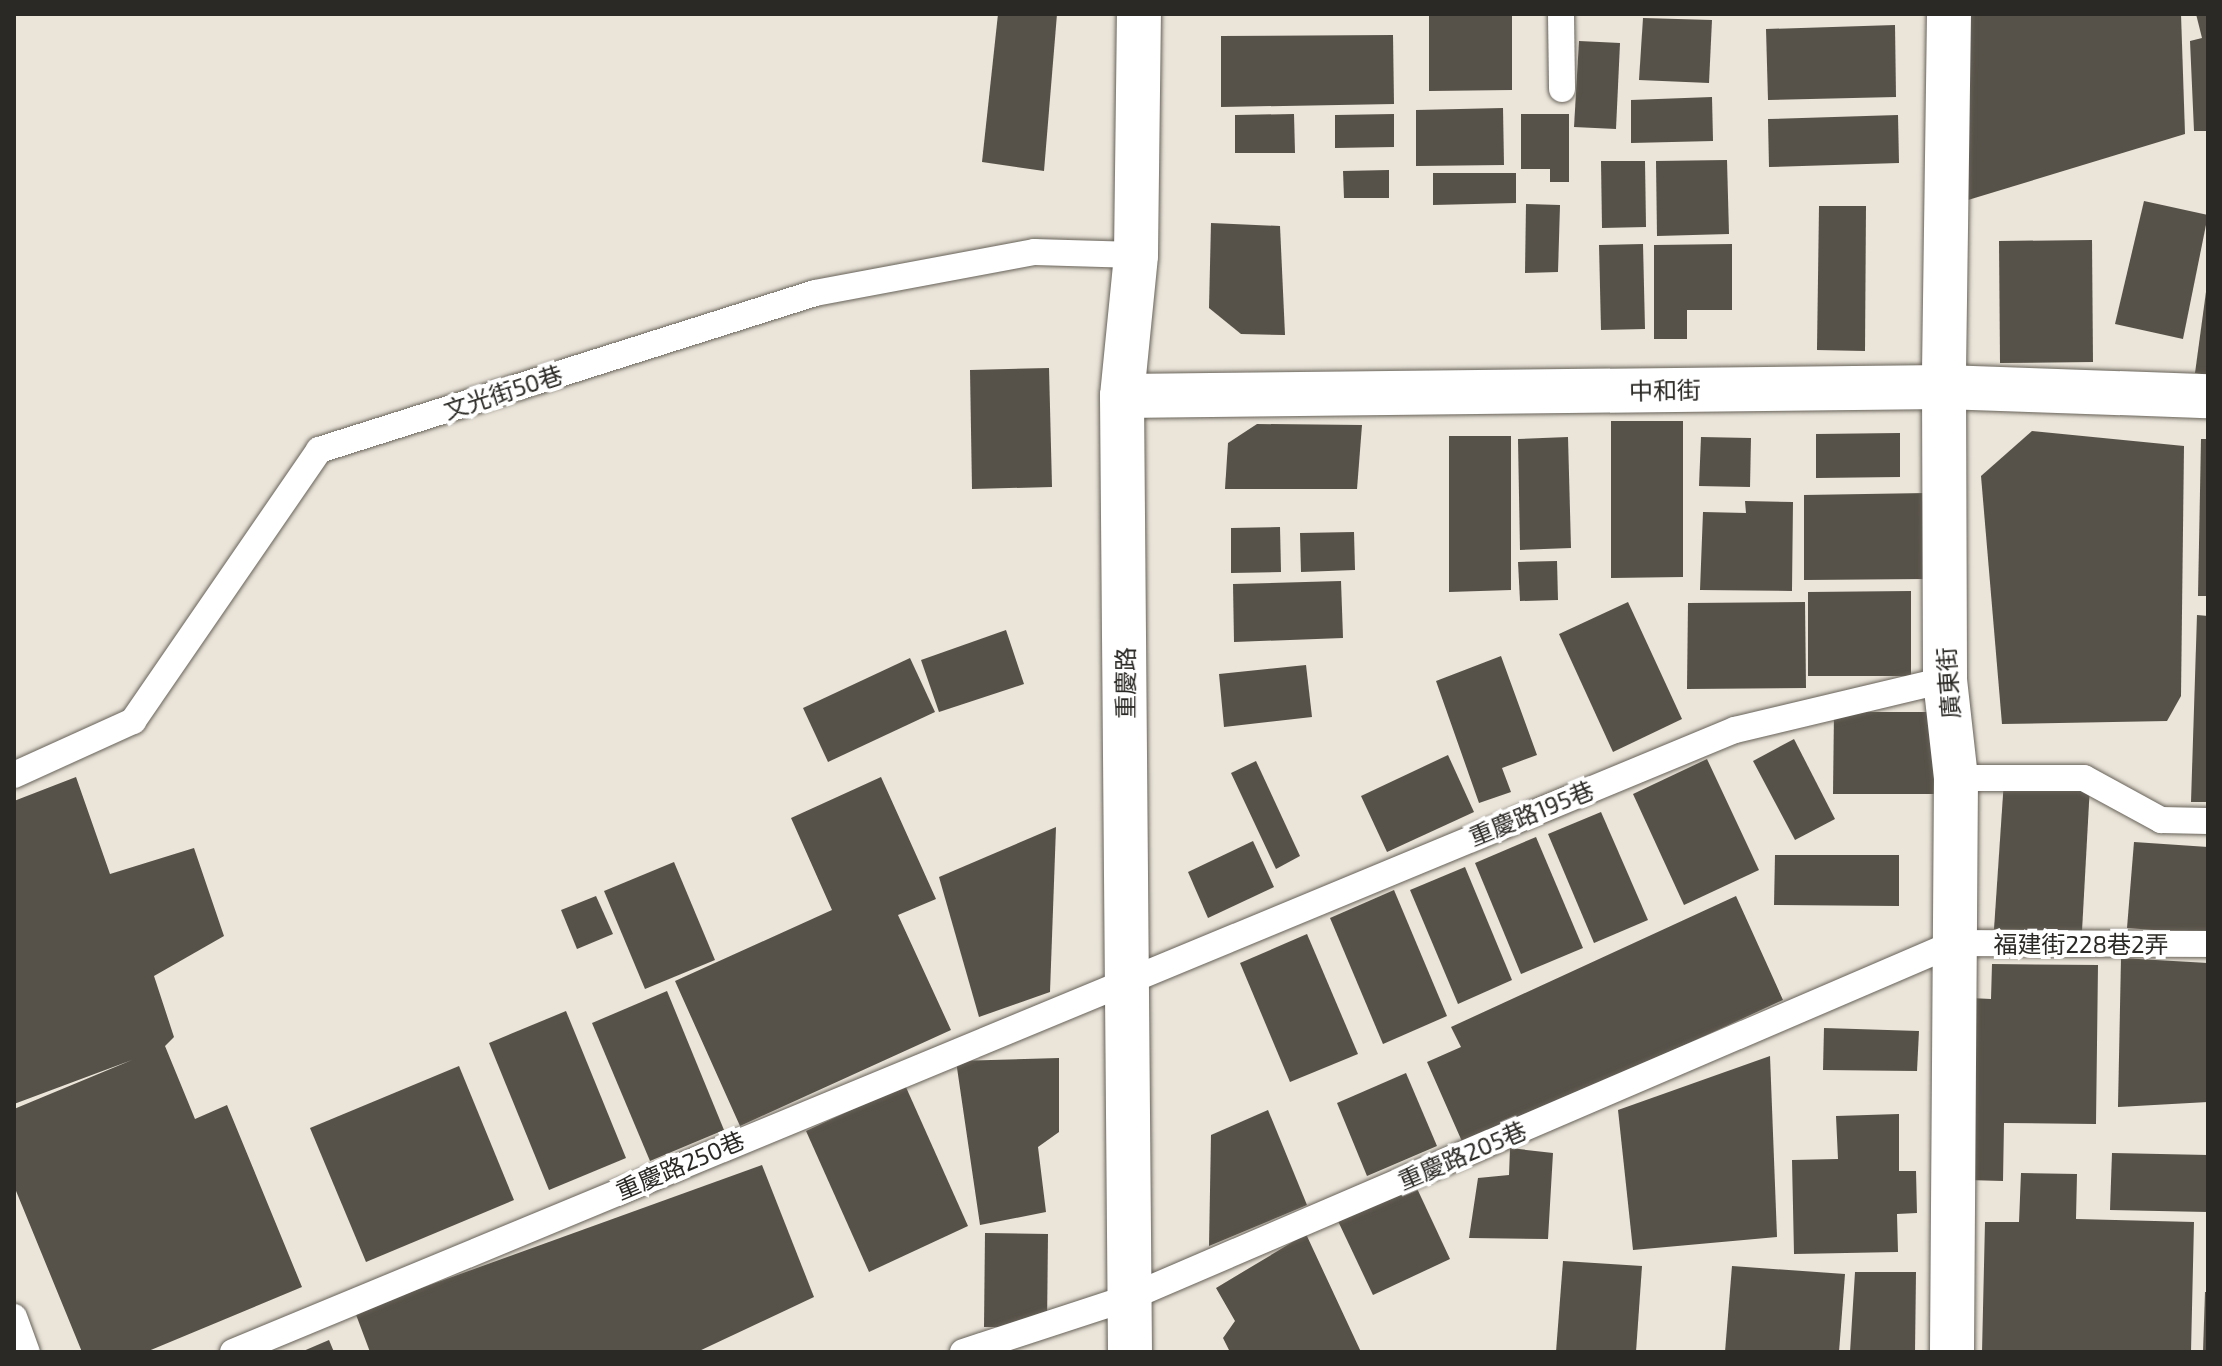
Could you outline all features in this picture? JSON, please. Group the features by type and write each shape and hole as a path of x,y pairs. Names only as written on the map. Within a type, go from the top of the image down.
{"street":[{"name":"重慶路","path":"1130,1352 1122,396 1136,255 1139,14"},
{"name":"廣東街","path":"1949,14 1944,387 1945,680 1956,778 1952,1352"},
{"name":"中和街","path":"1122,396 1944,387 2208,396"}],"lane":[{"path":"1561,14 1562,89"},
{"name":"文光街50巷","path":"14,775 133,721 319,450 815,293 1034,252 1136,255"},
{"name":"重慶路195巷","path":"1127,978 1735,730 1945,680"},
{"path":"1956,778 2084,778 2161,820 2208,821"},
{"name":"福建街228巷2弄","path":"1955,943 2208,944"},
{"name":"重慶路205巷","path":"963,1352 1128,1298 1955,943"},
{"name":"重慶路250巷","path":"233,1352 1127,978"},
{"path":"14,1317 27,1352"}],"building":[{"path":"998,14 1057,14 1044,171 982,162"},
{"path":"1429,14 1512,14 1512,90 1429,91"},
{"path":"1954,14 2181,14 2185,134 1968,200"},
{"path":"2196,14 2208,14 2208,131 2194,131 2190,41 2202,38"},
{"path":"1643,18 1712,20 1709,83 1639,80"},
{"path":"1895,25 1896,97 1768,100 1766,29"},
{"path":"1393,35 1394,104 1221,107 1221,36"},
{"path":"1579,41 1620,43 1616,129 1574,127"},
{"path":"1712,97 1713,141 1631,143 1631,100"},
{"path":"1503,108 1504,165 1416,166 1416,110"},
{"path":"1294,114 1295,153 1235,153 1235,115"},
{"path":"1394,114 1394,147 1335,148 1335,115"},
{"path":"1521,114 1569,114 1569,182 1550,182 1550,169 1521,169"},
{"path":"1898,115 1899,163 1769,167 1768,119"},
{"path":"1727,160 1729,234 1657,236 1656,161"},
{"path":"1601,161 1645,161 1646,227 1602,228"},
{"path":"1389,170 1389,198 1344,198 1343,171"},
{"path":"1433,173 1516,173 1516,203 1433,205"},
{"path":"2144,201 2208,215 2183,339 2115,324"},
{"path":"1526,204 1560,205 1558,272 1525,273"},
{"path":"1819,206 1866,206 1865,351 1817,350"},
{"path":"1211,223 1280,226 1285,335 1241,334 1209,308"},
{"path":"2092,240 2093,362 2000,363 1999,241"},
{"path":"1643,244 1645,329 1601,330 1599,245"},
{"path":"1732,244 1732,310 1687,310 1687,339 1654,339 1654,245"},
{"path":"2208,277 2208,375 2195,373"},
{"path":"1049,368 1052,487 972,489 970,370"},
{"path":"1611,421 1683,421 1683,577 1611,578"},
{"path":"1257,424 1362,425 1357,489 1225,489 1228,443"},
{"path":"2032,431 2184,446 2181,696 2167,721 2002,724 1981,476"},
{"path":"1900,433 1900,477 1816,478 1816,434"},
{"path":"1449,436 1511,436 1511,590 1449,592"},
{"path":"1568,437 1571,548 1520,550 1518,439"},
{"path":"1701,437 1751,438 1750,487 1699,486"},
{"path":"2201,439 2208,439 2208,596 2198,596"},
{"path":"1927,493 1926,579 1804,580 1804,495"},
{"path":"1745,501 1793,502 1792,591 1700,590 1703,512 1746,513"},
{"path":"1280,527 1281,572 1231,573 1231,528"},
{"path":"1354,532 1355,570 1301,572 1300,533"},
{"path":"1557,561 1558,600 1520,601 1518,562"},
{"path":"1341,581 1343,638 1234,642 1233,584"},
{"path":"1911,591 1911,676 1808,676 1808,592"},
{"path":"1628,602 1682,719 1613,752 1559,634"},
{"path":"1805,602 1806,688 1687,689 1688,603"},
{"path":"2197,615 2208,616 2208,802 2191,802"},
{"path":"1006,630 1024,684 939,712 921,660"},
{"path":"1501,656 1537,755 1502,768 1511,792 1479,803 1436,681"},
{"path":"910,658 935,712 828,762 803,708"},
{"path":"1306,665 1312,717 1224,727 1219,674"},
{"path":"1834,712 1937,712 1937,794 1833,794"},
{"path":"1794,739 1835,819 1795,840 1753,761"},
{"path":"1448,755 1474,812 1387,852 1361,796"},
{"path":"1707,759 1759,870 1684,905 1633,794"},
{"path":"1256,761 1300,856 1276,869 1231,773"},
{"path":"76,777 110,874 194,848 224,936 154,976 174,1037 165,1046 195,1119 227,1105 302,1287 146,1352 82,1352 14,1186 14,1109 132,1060 14,1104 14,801"},
{"path":"881,777 936,899 898,915 951,1030 740,1126 675,981 832,910 791,818"},
{"path":"2004,780 2090,785 2082,931 1994,929"},
{"path":"1601,812 1648,920 1594,943 1548,834"},
{"path":"1056,827 1050,992 979,1017 939,877"},
{"path":"1536,837 1583,948 1521,974 1475,863"},
{"path":"1253,841 1274,887 1208,918 1188,872"},
{"path":"2134,842 2208,847 2208,934 2127,928"},
{"path":"1775,855 1899,855 1899,906 1774,905"},
{"path":"674,862 715,960 645,989 604,891"},
{"path":"1465,867 1512,980 1458,1004 1410,890"},
{"path":"1394,890 1447,1016 1383,1044 1330,918"},
{"path":"596,896 613,934 577,949 561,910"},
{"path":"1736,896 1783,1000 1464,1146 1427,1062 1461,1047 1451,1027"},
{"path":"1307,934 1358,1054 1290,1082 1240,963"},
{"path":"2121,958 2208,963 2208,1102 2118,1107"},
{"path":"1992,964 2098,965 2096,1124 2004,1123 2003,1181 1968,1180 1970,998 1991,999"},
{"path":"667,991 724,1130 650,1161 592,1023"},
{"path":"566,1011 626,1158 549,1190 489,1043"},
{"path":"1824,1028 1919,1031 1917,1071 1823,1070"},
{"path":"1770,1056 1777,1237 1633,1250 1618,1110"},
{"path":"1059,1058 1059,1132 1038,1147 1046,1212 980,1225 956,1061"},
{"path":"459,1066 514,1200 366,1262 310,1128"},
{"path":"1406,1073 1437,1146 1367,1176 1337,1103"},
{"path":"905,1085 968,1226 869,1272 806,1131"},
{"path":"1268,1110 1307,1205 1209,1246 1211,1135"},
{"path":"1899,1114 1899,1171 1916,1171 1917,1213 1897,1214 1898,1252 1794,1254 1792,1160 1838,1159 1836,1116"},
{"path":"1510,1148 1553,1153 1548,1239 1469,1238 1478,1178 1509,1175"},
{"path":"2112,1153 2208,1155 2208,1212 2110,1210"},
{"path":"762,1165 814,1297 697,1352 370,1352 355,1312"},
{"path":"2021,1173 2077,1174 2076,1219 2194,1222 2191,1352 1982,1352 1985,1222 2019,1222"},
{"path":"1414,1182 1450,1259 1373,1295 1337,1219"},
{"path":"985,1233 1048,1234 1047,1327 984,1327"},
{"path":"1306,1234 1361,1352 1230,1352 1223,1338 1235,1321 1216,1288"},
{"path":"1563,1261 1642,1266 1636,1352 1556,1352"},
{"path":"1732,1266 1845,1274 1839,1352 1725,1352"},
{"path":"1855,1272 1916,1272 1915,1352 1850,1352"},
{"path":"2205,1292 2208,1292 2208,1352 2203,1352"},
{"path":"329,1340 334,1352 301,1352"}]}
